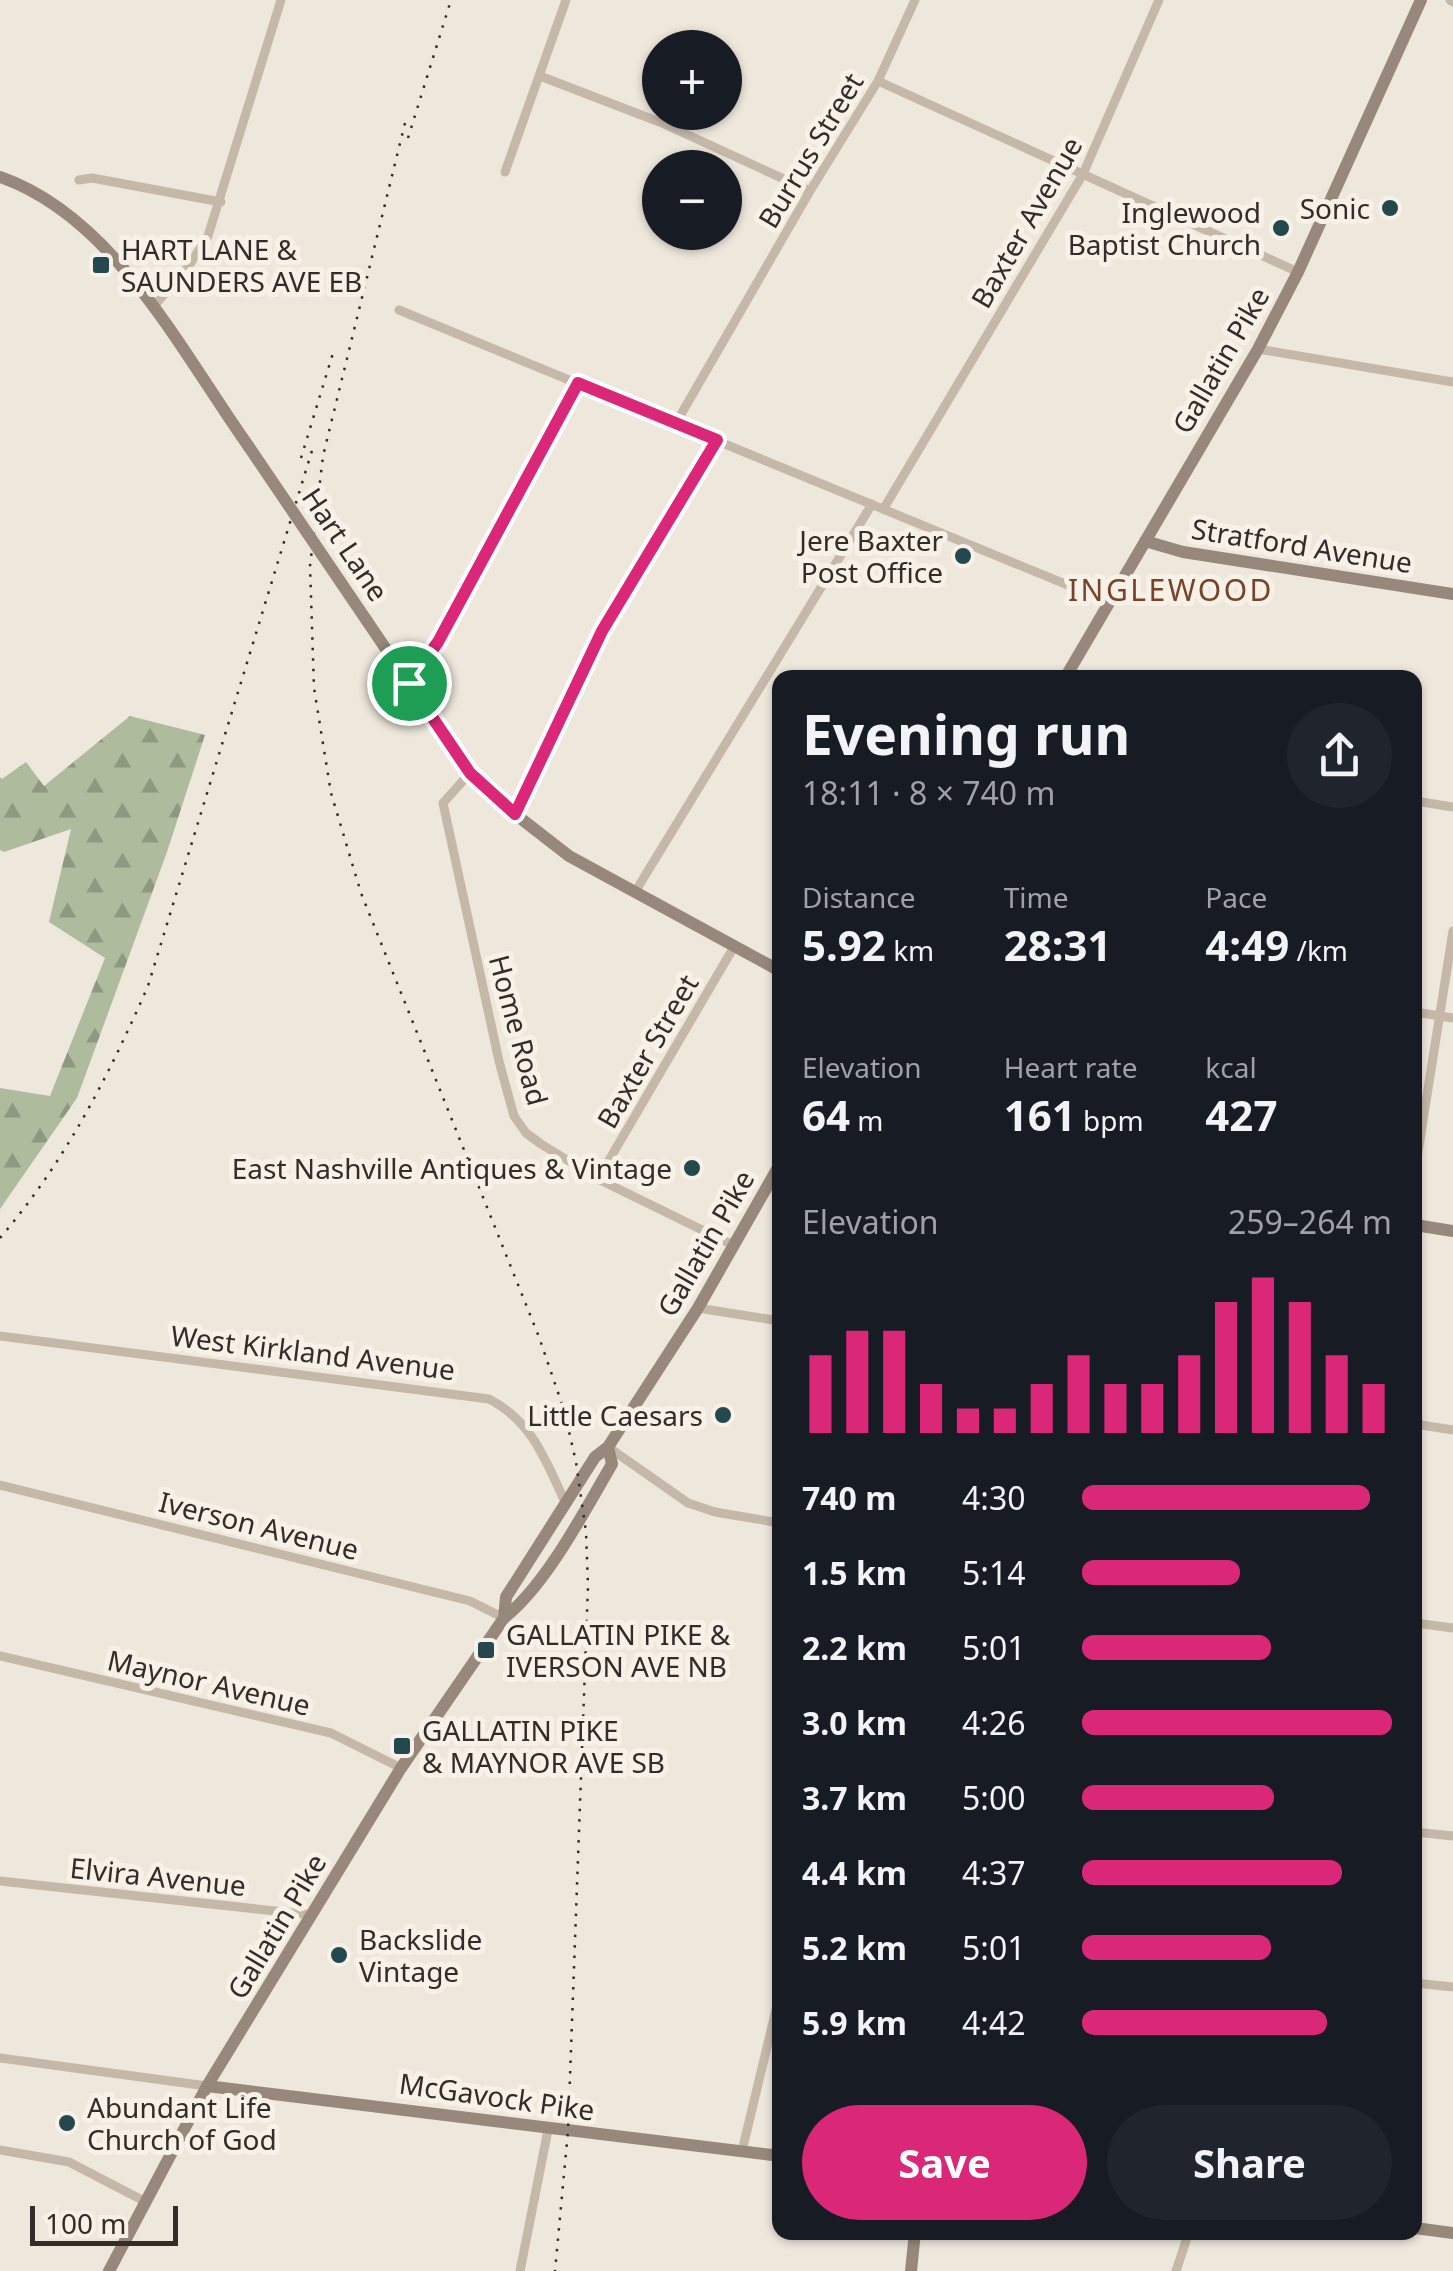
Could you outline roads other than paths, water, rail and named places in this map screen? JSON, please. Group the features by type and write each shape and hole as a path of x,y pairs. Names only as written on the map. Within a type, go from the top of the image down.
{"main road":[{"name":"Gallatin Pike","path":"1070,670 1258,349 1298,272 1421,0"},
{"name":"Hart Lane","path":"0,177 40,196 80,223 154,306 470,773 569,856 772,966"},
{"name":"Stratford Avenue","path":"1145,541 1183,552 1453,594"},
{"name":"Gallatin Pike","path":"504,1618 506,1597 565,1502 595,1457 608,1447 698,1308 772,1178"},
{"path":"1422,1226 1453,1232"},
{"name":"Gallatin Pike","path":"114,2270 144,2200 207,2086 401,1768 504,1618 523,1603 581,1516 612,1464 608,1447"},
{"name":"McGavock Pike","path":"207,2086 772,2155"},
{"path":"1422,2229 1453,2233"},
{"path":"911,2271 914,2240"}],"street":[{"path":"154,306 188,268 208,236 281,0"},
{"path":"505,172 566,0"},
{"name":"Burrus Street","path":"676,423 878,82 915,0"},
{"name":"Baxter Avenue","path":"884,508 1083,174 1159,0"},
{"path":"540,76 662,123 810,191"},
{"path":"878,82 1298,272"},
{"path":"79,180 92,178 221,202"},
{"path":"400,310 1109,602"},
{"path":"1258,349 1453,382"},
{"path":"409,683 438,642 578,383"},
{"path":"515,814 602,631 717,440"},
{"path":"635,892 872,504"},
{"name":"Home Road","path":"470,773 443,803 514,1116 526,1132 598,1179 734,1246"},
{"path":"1422,801 1453,807"},
{"path":"1422,1128 1453,931"},
{"name":"Baxter Street","path":"598,1179 735,945"},
{"path":"1422,1013 1453,1018"},
{"path":"698,1308 772,1320"},
{"name":"West Kirkland Avenue","path":"0,1336 489,1400 509,1409 537,1440 565,1502"},
{"path":"1422,1425 1453,1430"},
{"path":"608,1447 688,1503 772,1522"},
{"name":"Iverson Avenue","path":"0,1485 470,1601 504,1618"},
{"path":"1422,1623 1453,1628"},
{"name":"Maynor Avenue","path":"0,1656 331,1733 401,1768"},
{"path":"1422,1833 1453,1836"},
{"name":"Elvira Avenue","path":"0,1881 312,1915"},
{"path":"1422,1984 1453,1987"},
{"path":"742,2151 772,2027"},
{"path":"0,2058 207,2086"},
{"path":"520,2271 548,2130"},
{"path":"0,2150 68,2162 144,2200"},
{"path":"1176,2271 1186,2240"}],"railway":[{"path":"408,138 451,0"},
{"path":"405,123 323,456 310,566 314,688 331,793 361,893 539,1337 564,1410 576,1462 586,1532 588,1586 568,2131 555,2271"},
{"path":"301,458 333,353"},
{"path":"0,1238 65,1149 148,986 314,444"}],"place":[{"name":"Sonic","path":"1390,208"},
{"name":"Inglewood Baptist Church","path":"1281,228"},
{"name":"HART LANE & SAUNDERS AVE EB","path":"101,265"},
{"name":"Jere Baxter Post Office","path":"963,556"},
{"name":"East Nashville Antiques & Vintage","path":"692,1168"},
{"name":"Little Caesars","path":"723,1415"},
{"name":"GALLATIN PIKE & IVERSON AVE NB","path":"486,1650"},
{"name":"GALLATIN PIKE & MAYNOR AVE SB","path":"402,1746"},
{"name":"Backslide Vintage","path":"339,1955"},
{"name":"Abundant Life Church of God","path":"67,2123"}],"district":[{"name":"INGLEWOOD","path":"1171,589"}]}
